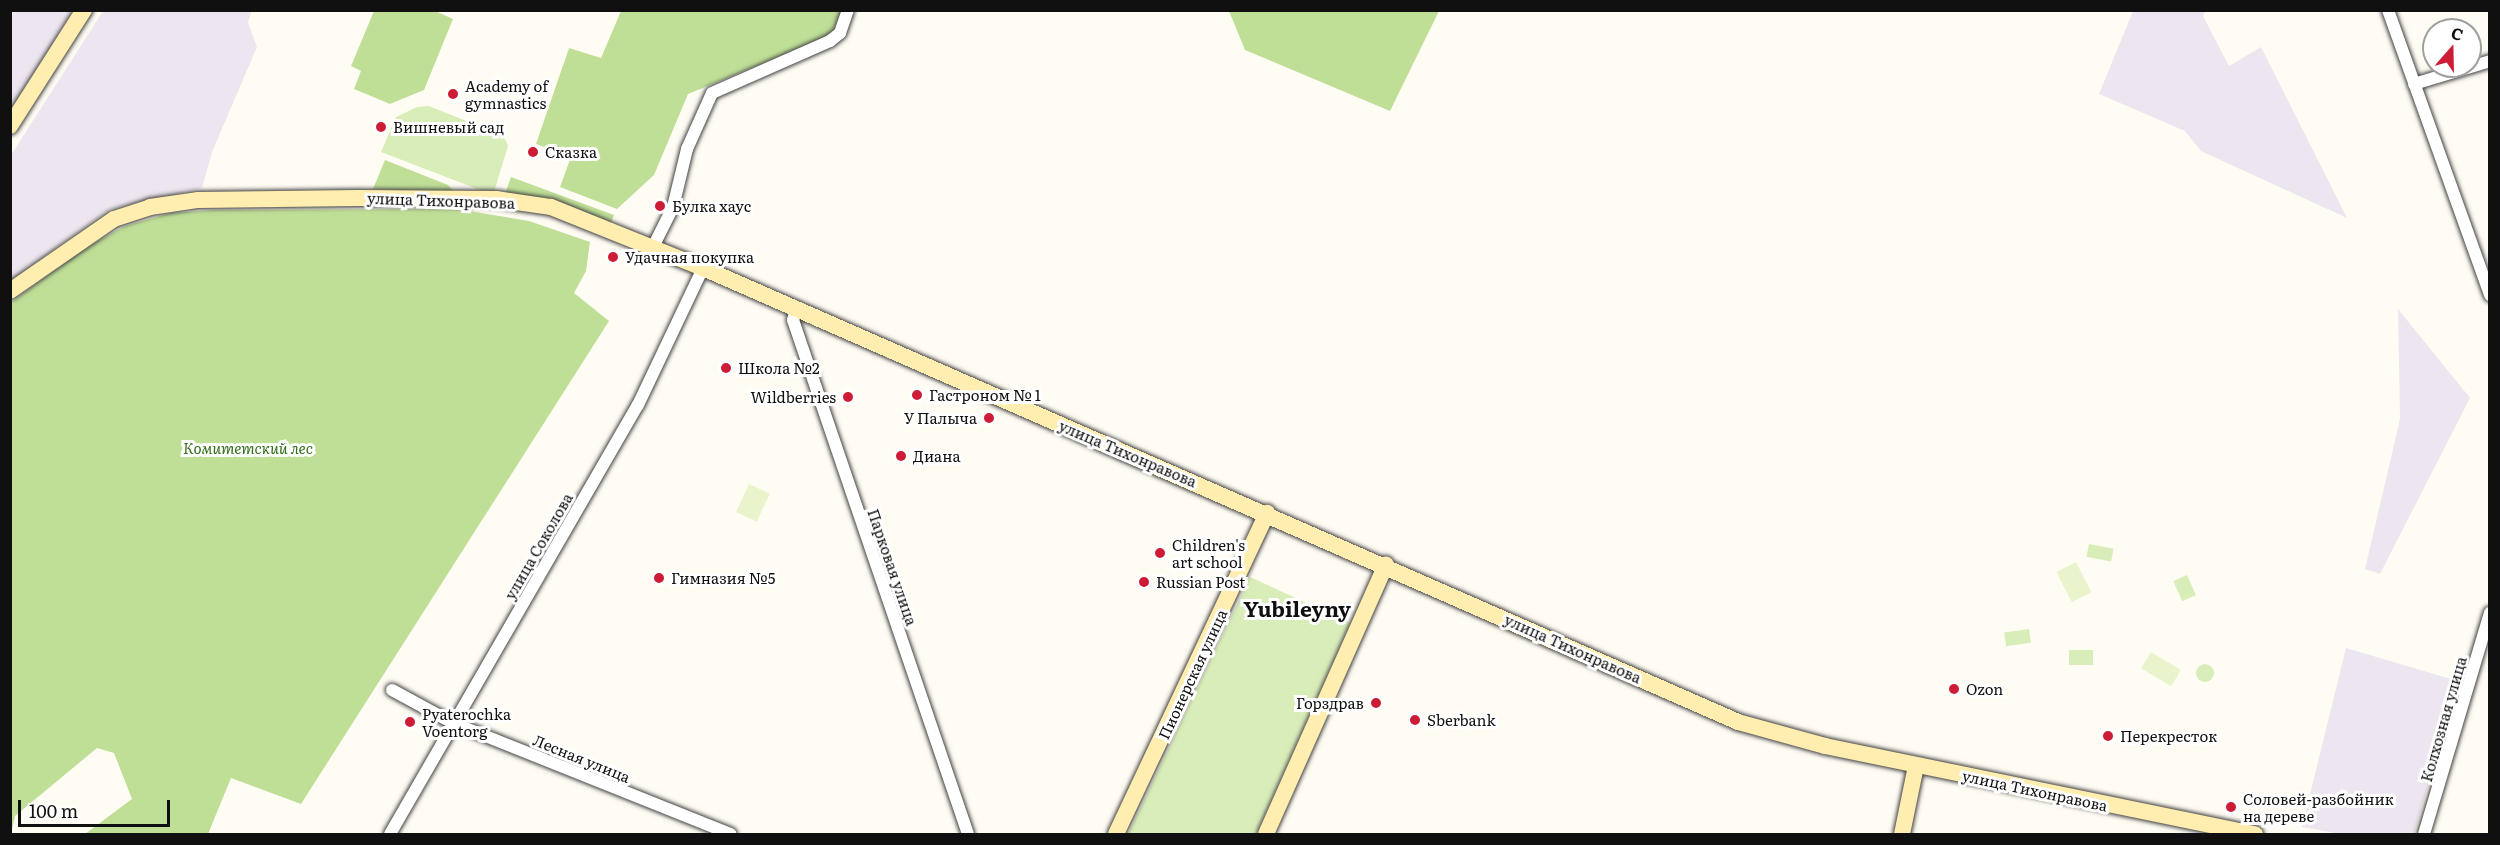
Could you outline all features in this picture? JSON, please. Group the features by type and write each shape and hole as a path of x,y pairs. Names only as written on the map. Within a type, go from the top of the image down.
{"main road":[{"path":"10,126 84,10"},
{"name":"улица Тихонравова","path":"10,291 114,219 150,207 198,200 496,199 551,207 704,268 1386,564 1738,722 1916,766 2254,834"},
{"name":"Пионерская улица","path":"1116,834 1267,513"},
{"path":"1266,834 1386,564"},
{"path":"1902,834 1916,766"}],"street":[{"path":"653,247 673,207 687,149 712,93 830,41 840,33 848,10"},
{"path":"2388,10 2490,294"},
{"path":"2414,84 2490,61"},
{"name":"улица Соколова","path":"390,834 638,405 704,268"},
{"name":"Парковая улица","path":"796,309 793,320 968,834"},
{"name":"Колхозная улица","path":"2424,834 2490,612"},
{"name":"Лесная улица","path":"392,690 453,723 731,834"}],"shaded area":[{"path":"11,11 72,11 11,113"},
{"path":"103,11 252,11 248,22 257,47 212,152 202,188 110,209 11,280 11,155"},
{"path":"2133,11 2205,11 2203,16 2229,66 2261,47 2347,218 2201,151 2185,131 2099,94"},
{"path":"2398,309 2470,398 2380,574 2365,569 2400,419"},
{"path":"2346,648 2458,681 2414,834 2341,834 2302,827"}],"green space":[{"path":"374,11 435,11 453,19 424,90 390,104 354,89 361,71 351,66"},
{"path":"621,11 842,11 831,35 688,94 654,175 617,209 560,187 571,157 536,144 569,48 601,58"},
{"path":"1229,11 1439,11 1390,111 1245,50"},
{"path":"429,106 501,135 506,141 508,146 493,195 381,152 396,117 417,107"},
{"path":"385,160 448,185 454,192 373,189"},
{"path":"511,177 614,215 611,223 505,194"},
{"name":"Комитетский лес","path":"457,209 529,221 590,242 586,271 574,293 609,321 301,804 231,778 208,834 85,834 132,799 114,753 97,748 15,816 11,834 10,303 85,248 125,226 171,213 214,210"},
{"path":"749,484 770,494 757,522 736,512"},
{"path":"2089,544 2114,549 2111,562 2087,557"},
{"path":"2076,562 2091,592 2072,602 2056,572"},
{"path":"2187,575 2196,595 2182,601 2173,581"},
{"path":"1250,577 1350,623 1256,834 1128,834"},
{"path":"2029,629 2031,643 2006,646 2004,632"},
{"path":"2069,650 2093,650 2093,665 2069,665"},
{"path":"2151,652 2181,670 2171,686 2141,668"},
{"path":"2205,664 2211,667 2214,673 2211,679 2205,682 2199,679 2196,673 2199,667"}],"place":[{"name":"Academy of gymnastics","path":"453,94"},
{"name":"Вишневый сад","path":"381,127"},
{"name":"Сказка","path":"533,152"},
{"name":"Булка хаус","path":"660,206"},
{"name":"Удачная покупка","path":"613,257"},
{"name":"Школа №2","path":"726,368"},
{"name":"Гастроном № 1","path":"917,395"},
{"name":"Wildberries","path":"848,397"},
{"name":"У Палыча","path":"989,418"},
{"name":"Диана","path":"901,456"},
{"name":"Children's art school","path":"1160,553"},
{"name":"Гимназия №5","path":"659,578"},
{"name":"Russian Post","path":"1144,582"},
{"name":"Ozon","path":"1954,689"},
{"name":"Горздрав","path":"1376,703"},
{"name":"Sberbank","path":"1415,720"},
{"name":"Pyaterochka Voentorg","path":"410,722"},
{"name":"Перекресток","path":"2108,736"},
{"name":"Соловей-разбойник на дереве","path":"2231,807"}],"district":[{"name":"Yubileyny","path":"1297,608"}]}
